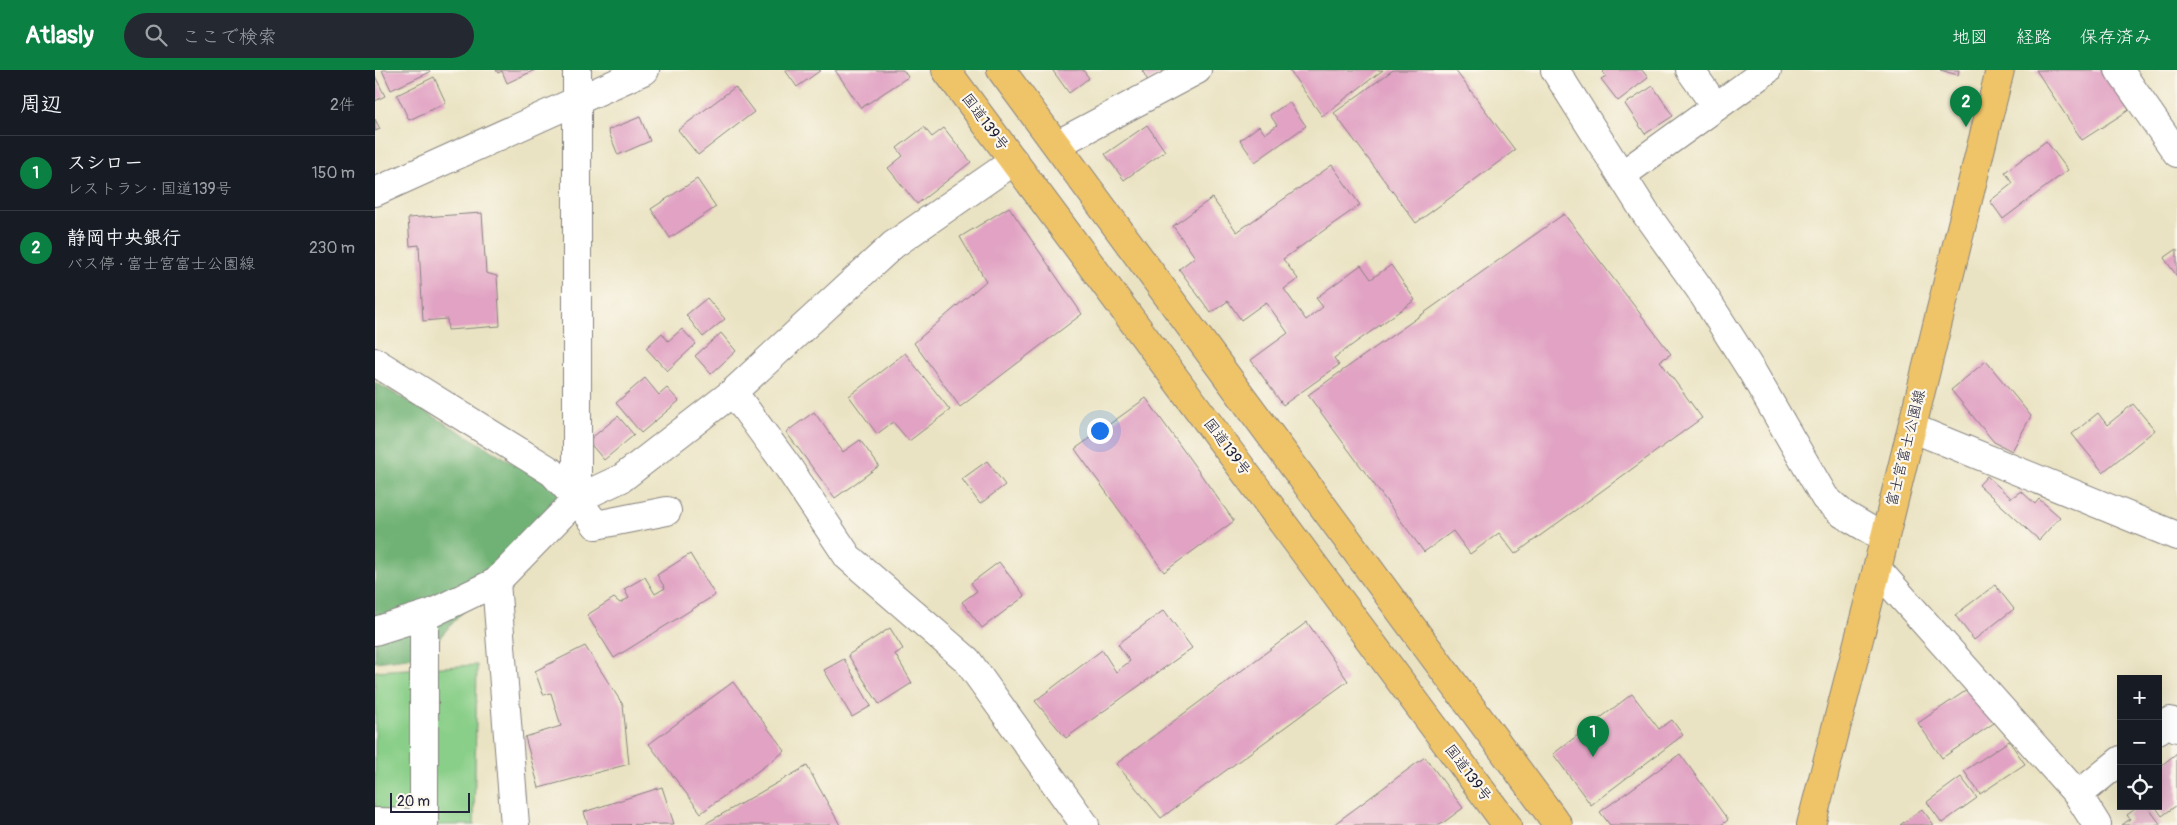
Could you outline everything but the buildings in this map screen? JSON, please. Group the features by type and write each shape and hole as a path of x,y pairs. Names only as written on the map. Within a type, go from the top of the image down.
{"main road":[{"name":"国道139号","path":"946,70 1507,825"},
{"path":"1001,70 1559,825"},
{"name":"富士宮富士公園線","path":"1811,825 1877,568 2000,70"}],"street":[{"path":"577,70 577,499"},
{"path":"375,192 645,70"},
{"path":"1057,144 1197,70"},
{"path":"1555,70 1646,214 1699,288 1753,373 1825,498 1843,514 1884,538"},
{"path":"1690,70 1716,107"},
{"path":"1622,175 1767,70"},
{"path":"2119,70 2177,153"},
{"path":"375,631 424,616 496,582 577,499 622,478 733,392 893,245 1014,161"},
{"path":"375,362 552,472 577,499 596,525 667,511"},
{"path":"733,392 788,467 848,557 967,660 1085,825"},
{"path":"1912,428 2177,536"},
{"path":"1877,568 2078,795 2097,825"},
{"path":"496,582 515,825"},
{"path":"375,822 424,824 424,616"},
{"path":"2162,727 2170,720 2177,728"},
{"path":"2078,795 2117,763"}],"green space":[{"path":"375,382 568,495 423,656 375,662"},
{"path":"477,665 474,825 375,825 375,671"}],"place":[{"name":"静岡中央銀行","path":"1966,127"},
{"name":"スシロー","path":"1593,757"}]}
